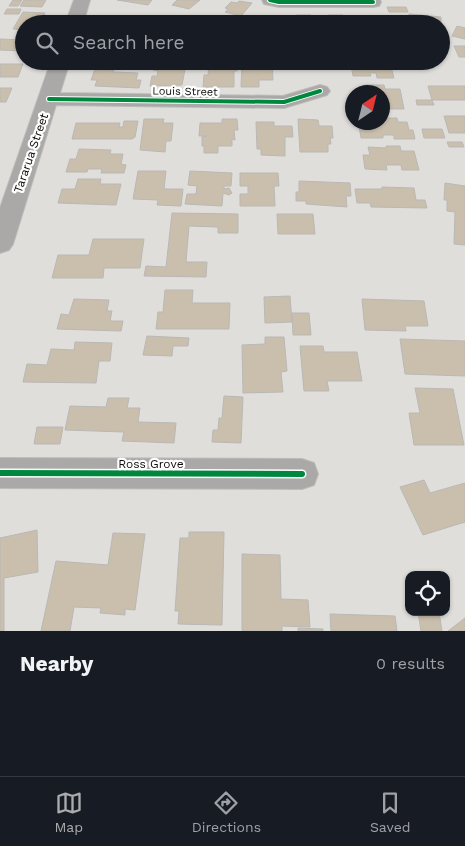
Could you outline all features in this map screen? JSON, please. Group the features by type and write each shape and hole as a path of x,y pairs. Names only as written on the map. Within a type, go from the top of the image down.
{"street":[{"path":"77,15 82,0"},
{"path":"270,0 279,2 373,2"},
{"name":"Tararua Street","path":"0,244 58,70"},
{"name":"Louis Street","path":"49,99 284,102 320,91"},
{"name":"Ross Grove","path":"0,474 302,474"}],"building":[{"path":"13,0 22,0 18,6 9,6"},
{"path":"24,0 46,0 42,7 20,6"},
{"path":"117,0 152,0 148,5"},
{"path":"177,0 200,0 189,9 172,5"},
{"path":"239,1 252,3 242,15 225,12 228,9 225,8 231,2 237,3"},
{"path":"387,7 406,7 408,12 389,12"},
{"path":"7,9 21,9 19,14 4,14"},
{"path":"23,12 45,13 44,15 21,15"},
{"path":"457,26 465,28 465,39 452,36"},
{"path":"0,39 15,40 15,51 0,50"},
{"path":"454,46 465,46 465,57 459,57"},
{"path":"0,64 15,64 15,70 21,70 18,77 0,77"},
{"path":"95,70 114,70 113,72 138,73 136,80 141,80 139,88 95,86 97,80 91,80"},
{"path":"153,70 185,70 182,85 150,86 152,76 157,76 158,71"},
{"path":"208,70 237,70 234,71 234,87 203,87 204,75 208,75"},
{"path":"242,70 272,70 273,80 259,80 259,87 241,87"},
{"path":"352,70 392,70 394,78 377,78 376,73 370,73 371,76 353,76"},
{"path":"428,86 465,86 465,100 432,100"},
{"path":"0,88 12,88 6,102 0,102"},
{"path":"390,89 400,89 404,109 390,109"},
{"path":"416,100 432,100 434,105 417,105"},
{"path":"444,116 465,116 465,133 449,133"},
{"path":"390,118 397,118 398,122 407,122 409,130 413,130 415,139 394,139 394,135 383,135 383,138 361,138 360,130 390,130"},
{"path":"144,119 164,119 163,123 173,123 171,141 166,141 165,152 140,150"},
{"path":"222,119 237,119 238,130 234,130 235,140 232,139 232,146 218,146 218,153 204,153 202,137 207,136 199,136 200,123 222,123"},
{"path":"298,119 318,120 319,126 332,126 333,138 330,138 331,144 328,144 328,152 300,152"},
{"path":"124,121 138,121 135,137 132,139 72,139 76,123 120,123 119,127 123,127"},
{"path":"256,122 274,122 274,126 292,126 293,137 285,137 285,156 261,155 261,149 257,149"},
{"path":"422,129 442,129 445,138 424,138"},
{"path":"447,142 462,142 464,147 449,147"},
{"path":"386,146 400,146 401,151 414,151 419,170 402,170 401,165 386,165 387,170 365,169 363,155 370,155 368,147 386,148"},
{"path":"79,149 111,150 110,154 123,154 121,164 126,165 124,173 101,173 102,169 88,169 87,172 66,172 70,159 76,159"},
{"path":"138,171 166,171 164,189 183,189 181,206 157,205 158,200 133,199"},
{"path":"190,171 232,173 231,186 224,186 224,189 229,188 232,193 229,195 223,193 222,206 185,204 187,194 196,194 197,186 188,185"},
{"path":"240,173 278,173 279,186 274,186 275,206 240,206 240,194 248,194 248,186 240,186"},
{"path":"78,179 101,179 100,184 121,184 116,205 58,203 62,189 75,189"},
{"path":"299,181 350,183 351,196 346,196 347,207 306,204 306,201 296,201 296,192 299,192"},
{"path":"445,183 465,186 465,245 454,244 455,212 447,211 447,200 444,200"},
{"path":"382,187 414,188 416,200 425,200 427,208 371,207 370,203 357,203 355,189 382,189"},
{"path":"172,213 238,214 238,233 218,233 218,227 189,226 186,262 207,262 206,277 144,276 146,266 166,267"},
{"path":"277,214 313,214 315,234 278,234"},
{"path":"93,239 144,239 140,268 104,268 103,278 52,278 58,255 89,255"},
{"path":"165,290 193,290 192,303 230,303 229,329 156,329 158,312 163,312"},
{"path":"290,296 292,322 265,323 264,297"},
{"path":"74,299 109,300 107,311 112,311 110,321 123,321 121,331 57,329 61,314 69,315"},
{"path":"362,299 424,301 428,326 405,326 406,331 365,330"},
{"path":"292,313 309,313 311,335 293,335"},
{"path":"147,336 189,338 188,346 173,346 172,356 143,355"},
{"path":"265,337 284,337 287,371 281,372 283,392 243,393 242,345 265,344"},
{"path":"400,339 465,341 465,376 405,374"},
{"path":"75,342 112,343 110,361 99,361 96,383 23,382 27,364 47,365 51,349 74,350"},
{"path":"300,346 323,346 324,352 357,352 362,381 327,381 329,391 304,391"},
{"path":"415,388 453,389 464,445 414,445 409,413 420,413"},
{"path":"224,396 243,397 241,443 212,442 213,430 218,430 219,418 222,418"},
{"path":"108,398 129,398 127,408 140,408 138,422 176,423 174,443 122,441 124,432 65,430 70,406 106,407"},
{"path":"37,427 63,427 60,444 34,444"},
{"path":"424,480 430,493 465,483 465,522 423,535 400,487"},
{"path":"37,530 38,572 4,578 4,631 0,631 0,538"},
{"path":"189,532 224,532 222,625 178,624 179,611 175,611 180,538 189,538"},
{"path":"113,533 145,534 135,610 125,609 125,615 100,613 101,608 74,607 70,631 41,631 56,561 108,565"},
{"path":"242,554 280,555 281,599 308,600 310,627 282,626 282,631 242,631"},
{"path":"330,614 395,616 397,631 331,631"},
{"path":"419,616 440,616 442,631 421,631"},
{"path":"465,618 465,631 448,631"},
{"path":"298,628 323,629 323,631 298,631"}],"cycle path":[{"path":"270,0 279,2 373,2"},
{"path":"49,99 284,102 320,91"},
{"path":"0,473 302,474"}]}
